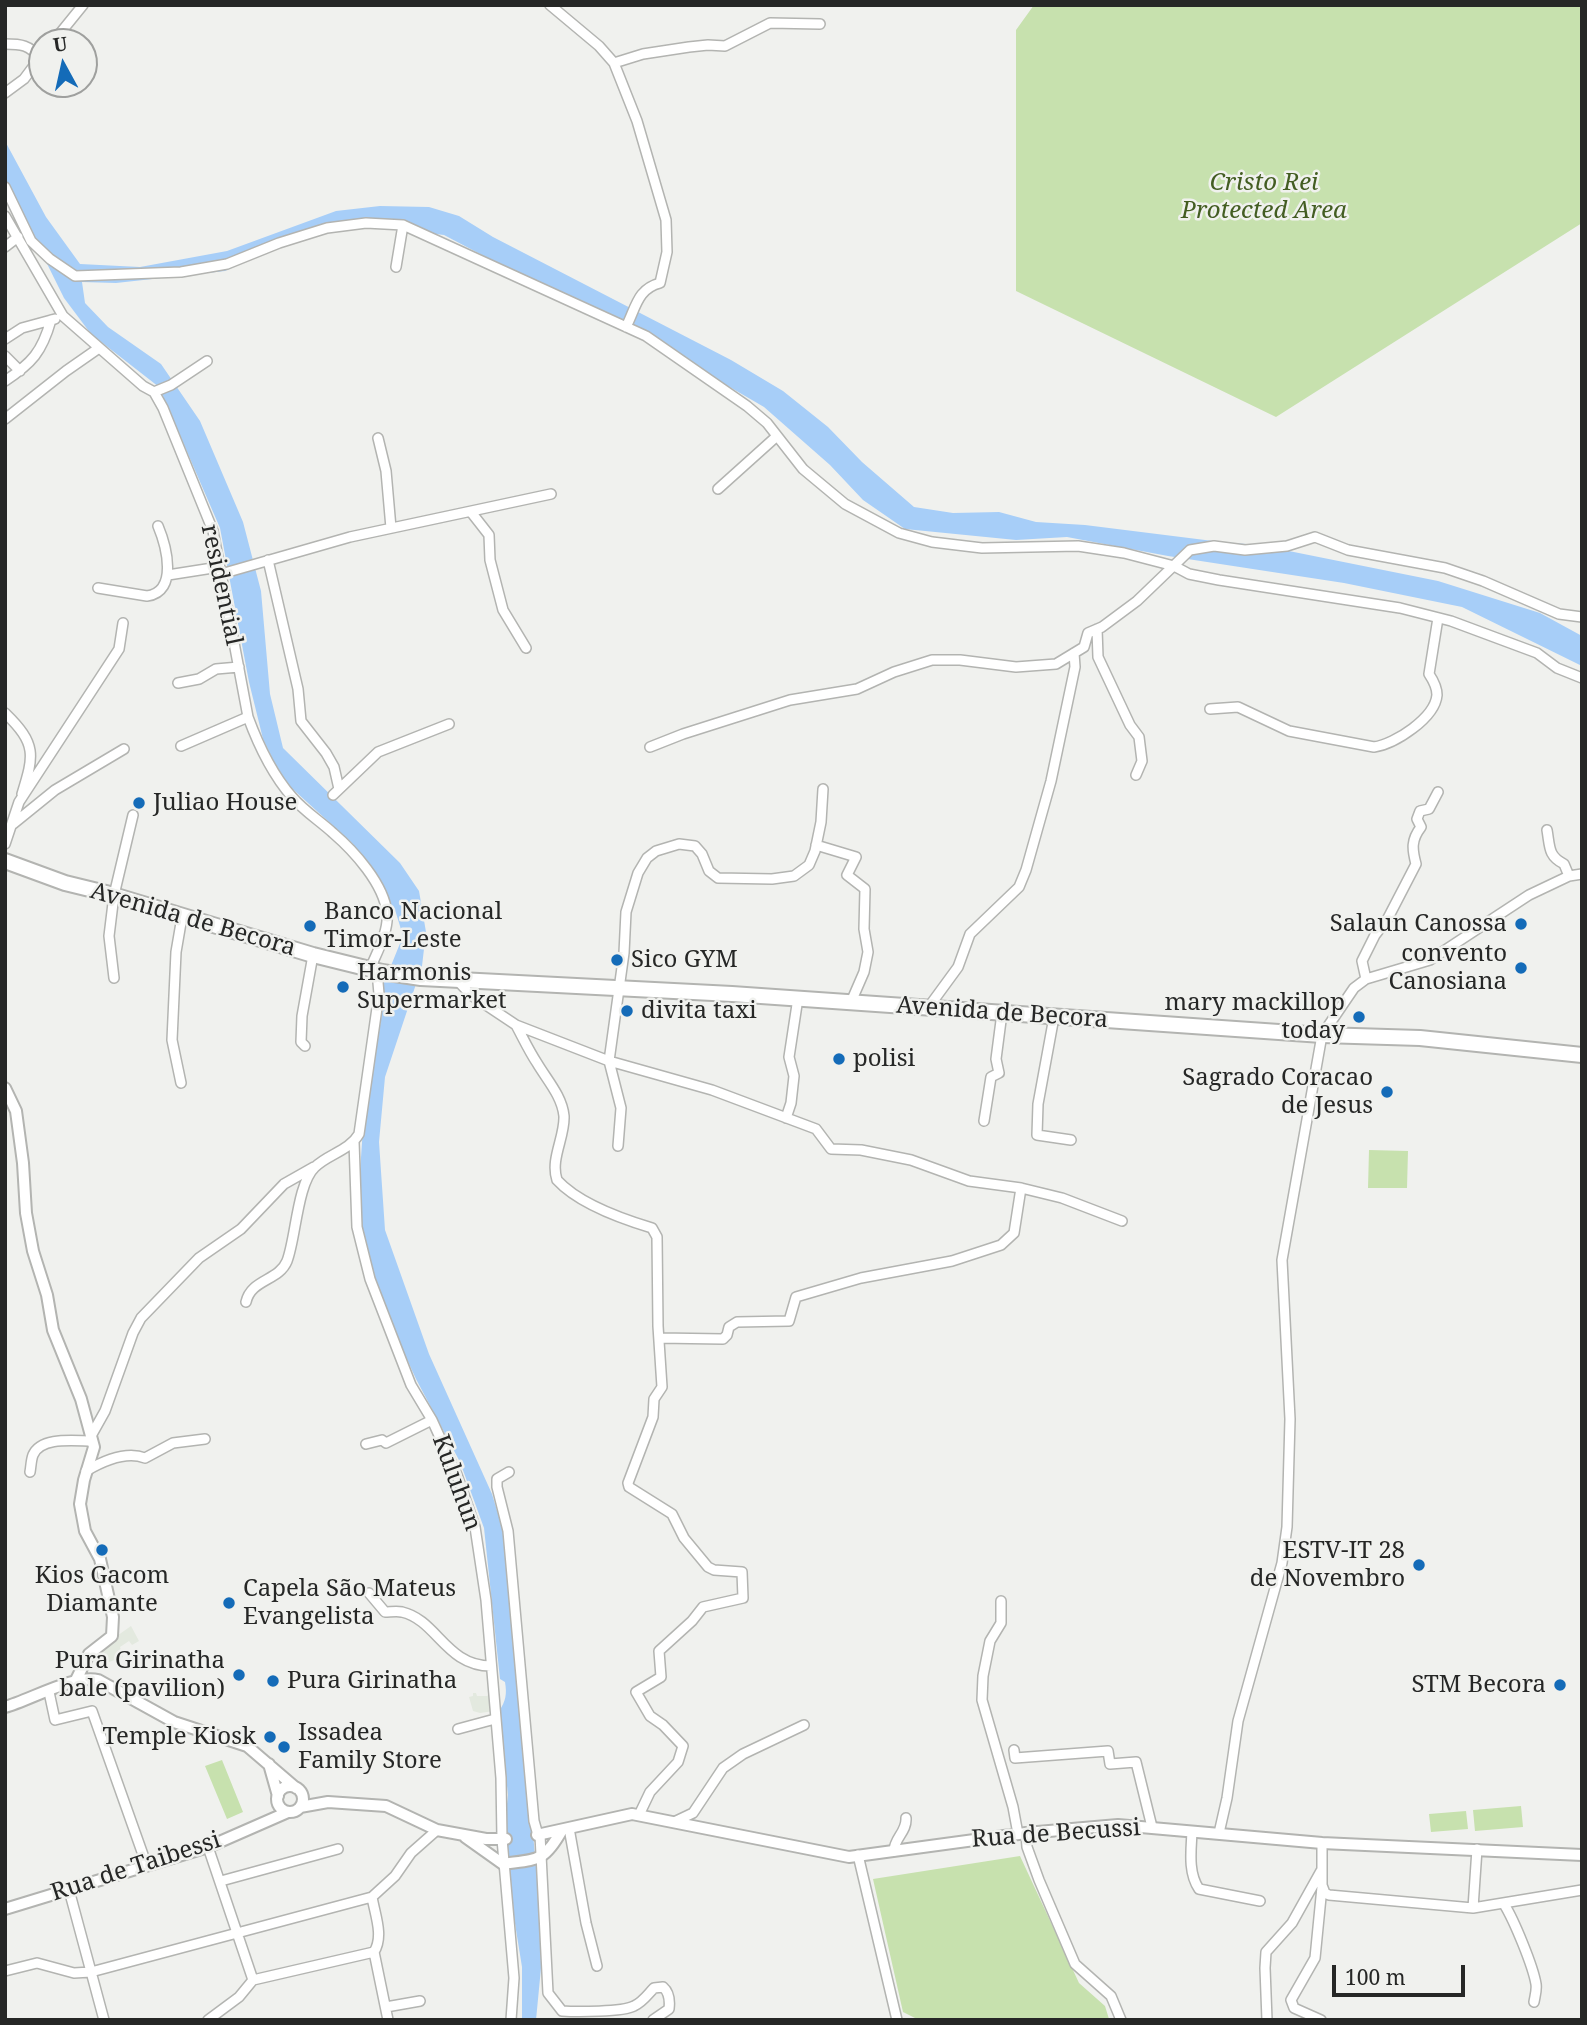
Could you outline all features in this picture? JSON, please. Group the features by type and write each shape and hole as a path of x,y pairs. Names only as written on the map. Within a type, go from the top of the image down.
{"main road":[{"name":"Avenida de Becora","path":"5,861 65,884 114,895 313,955 376,971 421,978 851,1002 1322,1035 1420,1038 1582,1055"}],"street":[{"path":"550,5 599,46 614,63 637,121 666,220 667,252 660,283 647,286 626,327"},
{"path":"65,28 85,6"},
{"path":"614,63 643,54 708,45 725,46 770,23 820,24"},
{"path":"5,44 24,44 28,47"},
{"path":"5,93 28,74"},
{"path":"5,187 31,241 50,259 75,276 181,272 227,264 279,243 327,229 366,223 403,225 646,336 747,406 777,436 803,469 845,504 898,533 932,542 982,548 1078,546 1124,553 1174,566 1189,574 1219,580 1400,608 1438,618 1537,653 1557,668 1582,678"},
{"name":"residential","path":"5,216 64,316 143,386 154,392 163,408 213,531 248,717 271,769 293,799 343,841 381,892 387,919 376,971"},
{"path":"396,267 403,225"},
{"path":"5,247 18,237"},
{"path":"5,339 22,328 64,316"},
{"path":"5,381 20,371 42,348 51,320"},
{"path":"5,419 100,348"},
{"path":"5,356 20,371"},
{"path":"154,392 171,385 207,361"},
{"path":"718,489 777,436"},
{"path":"378,438 386,471 391,528"},
{"path":"168,575 222,571 349,537 551,494"},
{"path":"471,512 488,535 490,559 503,610 526,648"},
{"path":"98,588 152,596 161,591 168,575 164,541 158,526"},
{"path":"650,747 790,700 857,689 894,672 932,660 960,660 1016,667 1056,664 1084,647 1088,634 1137,601 1190,550 1214,546 1245,550 1287,546 1315,537 1348,550 1445,568 1483,581 1559,614 1582,617"},
{"path":"264,561 298,689 301,721 326,752 334,767 336,792 378,752 449,724"},
{"path":"1210,709 1238,707 1289,731 1374,747 1383,746 1417,726 1428,714 1437,697 1435,683 1429,674 1438,618"},
{"path":"19,803 119,649 123,623"},
{"path":"1097,629 1098,657 1130,725 1139,737 1142,761 1136,775"},
{"path":"928,1008 958,967 970,934 1018,887 1026,870 1051,781 1075,667 1074,653"},
{"path":"178,683 199,679 216,669 239,667"},
{"path":"181,746 248,717"},
{"path":"5,844 31,761 31,748 7,719"},
{"path":"12,824 55,790 124,749"},
{"path":"618,1146 621,1108 609,1061 626,912 638,873 647,858 679,844 695,846 709,871 718,878 772,879 794,876 809,866 816,845 821,822 823,789"},
{"path":"1366,979 1362,961 1374,935 1388,918 1416,864 1413,837 1421,827 1417,819 1420,811 1429,809 1438,792"},
{"path":"114,978 109,936 114,895 133,815"},
{"path":"1547,830 1554,859 1564,864 1569,876"},
{"path":"816,845 856,857 847,875 864,889 864,929 868,952 864,972 851,1002"},
{"path":"1219,1833 1238,1721 1282,1563 1287,1527 1290,1419 1282,1260 1322,1035 1354,988 1366,979 1430,960 1529,895 1569,876 1582,874"},
{"path":"181,1083 172,1041 176,952 182,917"},
{"path":"305,1046 301,1042 302,1016 313,955"},
{"name":"Kuluhun","path":"376,971 379,993 359,1134 354,1142 356,1227 370,1279 411,1385 432,1420 457,1475 474,1527 486,1600 501,1777 504,1864 514,1978 511,2020"},
{"path":"456,979 471,995 516,1024 609,1061 712,1090 816,1129 831,1149 860,1150 911,1160 969,1181 1021,1188 1062,1198 1122,1221"},
{"path":"786,1118 791,1103 793,1076 789,1057 798,999"},
{"path":"985,1121 991,1077 999,1073 996,1059 1002,1013"},
{"path":"1054,1017 1038,1104 1037,1135 1071,1140"},
{"path":"516,1024 563,1109 563,1131 555,1167 557,1180 575,1194 620,1218 655,1230 657,1237 662,1387 654,1399 653,1417 628,1483 633,1490 672,1514 684,1538 711,1569 742,1572 743,1598 703,1607 692,1621 659,1651 661,1677 636,1692 650,1716 683,1746 678,1762 650,1793 639,1815"},
{"path":"5,1088 16,1111 26,1213 33,1251 47,1295 53,1330 81,1399 94,1447 80,1504 85,1531 100,1559 113,1618 112,1636 89,1654 76,1680"},
{"path":"91,1438 105,1411 141,1318 199,1258 242,1229 284,1184 354,1142"},
{"path":"246,1302 253,1288 278,1272 286,1263 296,1217 314,1167"},
{"path":"659,1338 723,1339 730,1327 737,1322 789,1321 796,1297 861,1278 952,1261 1001,1245 1008,1241 1013,1233 1021,1188"},
{"path":"366,1444 382,1440 386,1443 432,1420"},
{"path":"30,1472 34,1453 42,1445 54,1441 91,1438"},
{"path":"86,1471 101,1462 136,1455 145,1458 173,1443 205,1439"},
{"path":"509,1472 497,1479 497,1487 508,1531 534,1821 538,1835 548,1993 562,2011 573,2012 631,2008 644,2000 654,1987 663,1987 667,1990 670,2001 668,2009 653,2020"},
{"path":"369,1593 385,1612 402,1612 421,1622 454,1654 479,1666 491,1666"},
{"path":"1001,1601 1001,1623 990,1641 982,1700 1022,1833 1075,1964 1111,1996 1121,2020"},
{"path":"5,1707 76,1680 99,1680 174,1721 247,1746 299,1791 300,1807"},
{"path":"49,1692 55,1720 92,1711 147,1866"},
{"path":"458,1729 495,1719"},
{"path":"674,1822 693,1813 723,1768 804,1724"},
{"path":"1014,1750 1015,1758 1108,1751 1110,1764 1136,1762 1152,1827"},
{"path":"269,1764 281,1808 288,1812 328,1802 386,1806 437,1830 486,1839 504,1839"},
{"path":"265,1820 283,1789 299,1791 328,1802"},
{"name":"Rua de Taibessi","path":"5,1909 208,1847 288,1812"},
{"name":"Rua de Becussi","path":"538,1835 632,1814 849,1857 1022,1833 1118,1825 1322,1843 1582,1855"},
{"path":"894,1850 894,1844 906,1826 906,1818"},
{"path":"463,1835 504,1864 539,1859 566,1829"},
{"path":"566,1829 597,1966"},
{"path":"5,1971 37,1963 74,1973 91,1972 372,1898 395,1876 411,1853 437,1830"},
{"path":"1192,1832 1191,1868 1194,1883 1199,1889 1260,1901"},
{"path":"1321,2020 1294,2008 1291,2000 1315,1958 1322,1885 1322,1843"},
{"path":"208,1847 253,1979"},
{"path":"221,1881 338,1849"},
{"path":"1473,1908 1477,1849"},
{"path":"858,1855 897,2020"},
{"path":"1266,2020 1266,1952 1292,1923 1321,1869"},
{"path":"1322,1885 1325,1893 1333,1896 1473,1908 1582,1890"},
{"path":"69,1890 104,2020"},
{"path":"208,2020 239,1997 253,1979 374,1952 379,1936 372,1898"},
{"path":"1504,1905 1514,1922 1534,1975 1534,2002"},
{"path":"374,1952 388,2020"},
{"path":"386,2007 420,2001"}],"shaded area":[{"path":"131,1626 139,1641 132,1645 129,1641 120,1647 123,1657 98,1666 98,1661 91,1660 90,1655"},
{"path":"473,1693 487,1696 490,1693 494,1711 473,1711 469,1697 473,1696"}],"green space":[{"name":"Cristo Rei Protected Area","path":"1034,5 1582,5 1582,223 1276,417 1016,291 1016,30"},
{"path":"1369,1150 1408,1151 1407,1188 1368,1188"},
{"path":"222,1760 243,1812 227,1819 205,1766"},
{"path":"1521,1806 1523,1827 1475,1831 1473,1810"},
{"path":"1466,1811 1468,1829 1431,1832 1429,1814"},
{"path":"1020,1856 1079,1983 1105,2006 1109,2019 919,2020 903,2012 873,1879"}],"water":[{"path":"5,141 46,217 80,264 140,267 227,251 336,211 380,206 429,207 459,216 493,237 731,360 783,391 828,427 862,462 914,507 953,513 999,512 1036,522 1259,545 1438,581 1540,613 1582,636 1582,666 1462,607 1344,583 1168,556 1067,537 1016,540 905,529 863,500 830,465 764,407 697,368 444,235 370,226 349,227 275,247 225,271 116,283 82,282 85,303 108,327 161,364 200,421 243,522 261,591 270,694 283,748 400,863 419,891 426,932 422,966 385,1077 379,1142 385,1230 429,1354 492,1494 506,1540 540,1910 541,1968 536,2020 522,2020 522,1967 504,1830 508,1795 499,1711 505,1701 506,1686 500,1679 484,1528 460,1462 394,1331 375,1282 361,1223 363,1127 383,1007 384,983 403,936 396,913 374,873 352,843 286,783 277,768 263,739 249,682 220,528 159,387 91,334 64,298 5,179"}],"place":[{"name":"Juliao House","path":"139,803"},
{"name":"Salaun Canossa","path":"1521,924"},
{"name":"Banco Nacional Timor-Leste","path":"310,926"},
{"name":"Sico GYM","path":"617,960"},
{"name":"convento Canosiana","path":"1521,968"},
{"name":"Harmonis Supermarket","path":"343,987"},
{"name":"divita taxi","path":"627,1011"},
{"name":"mary mackillop today","path":"1359,1017"},
{"name":"polisi","path":"839,1059"},
{"name":"Sagrado Coracao de Jesus","path":"1387,1092"},
{"name":"Kios Gacom Diamante","path":"102,1550"},
{"name":"ESTV-IT 28 de Novembro","path":"1419,1565"},
{"name":"Capela São Mateus Evangelista","path":"229,1603"},
{"name":"Pura Girinatha bale (pavilion)","path":"239,1675"},
{"name":"Pura Girinatha","path":"273,1681"},
{"name":"STM Becora","path":"1560,1685"},
{"name":"Temple Kiosk","path":"270,1737"},
{"name":"Issadea Family Store","path":"284,1747"}]}
